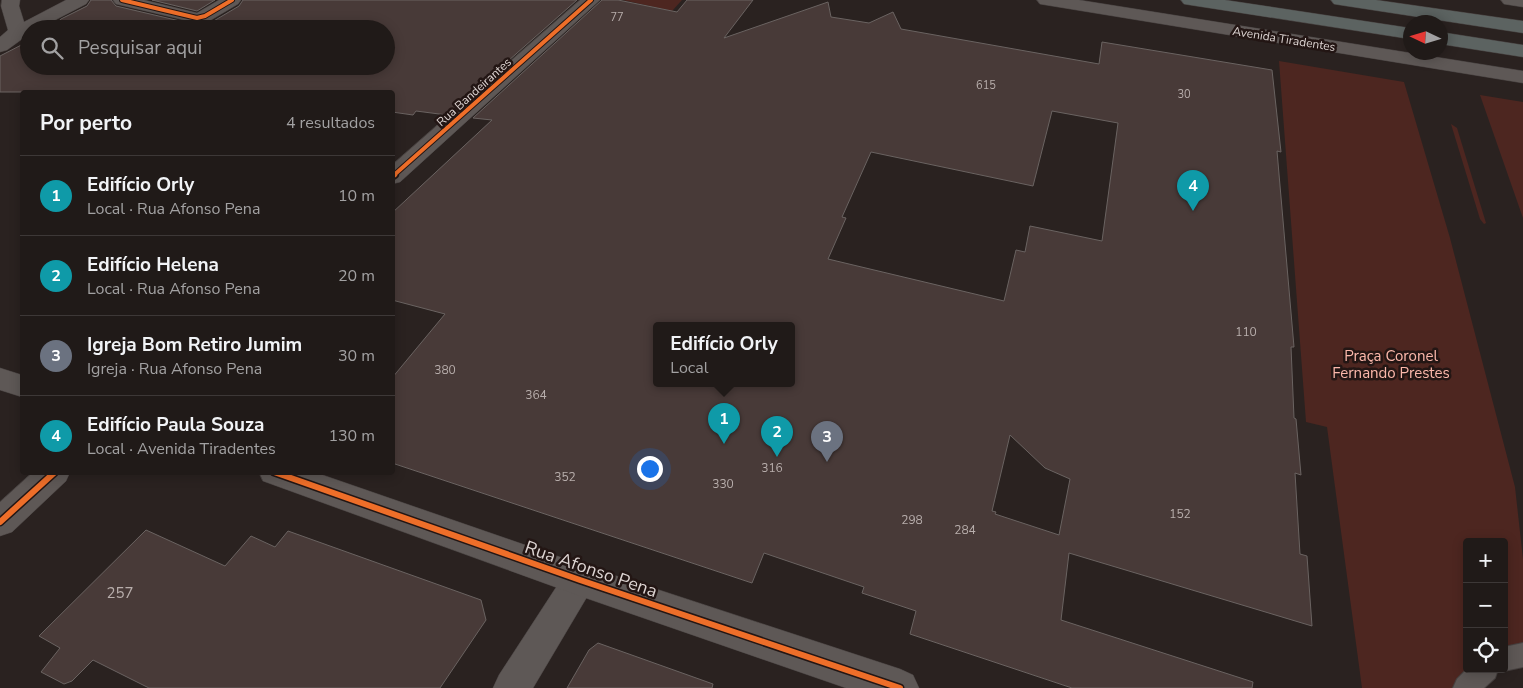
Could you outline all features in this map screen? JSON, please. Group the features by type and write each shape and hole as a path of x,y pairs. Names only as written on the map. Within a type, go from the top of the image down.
{"highway":[{"name":"Avenida Tiradentes","path":"1190,0 1403,33"},
{"path":"1340,0 1523,27"},
{"path":"1415,0 1523,19"},
{"path":"1448,39 1523,51"}],"street":[{"path":"0,46 18,32 10,6 11,0"},
{"path":"41,20 80,0"},
{"path":"122,0 196,18 205,16 232,0"},
{"name":"Rua Bandeirantes","path":"395,174 591,0"},
{"name":"Avenida Tiradentes","path":"1046,0 1523,77"},
{"path":"1510,0 1523,2"},
{"path":"0,378 20,385"},
{"path":"0,522 52,475"},
{"name":"Rua Afonso Pena","path":"282,475 580,580 900,688"},
{"path":"512,688 580,580"}],"lane":[{"path":"1508,658 1523,655"},
{"path":"1466,688 1482,673"}],"green space":[{"path":"623,0 682,0 672,11"},
{"name":"Praça Coronel Fernando Prestes","path":"1279,61 1404,82 1450,238 1515,487 1523,559 1523,661 1508,667 1508,538 1463,538 1463,673 1493,673 1463,685 1462,688 1362,688 1327,427 1306,422"},
{"path":"1480,95 1523,102 1523,218"},
{"path":"1451,124 1457,128 1486,223 1484,224 1480,219"}],"building":[{"path":"91,0 111,0 116,6 176,20 60,20 87,6"},
{"path":"152,0 215,0 197,11"},
{"path":"243,0 577,0 447,115 416,111 413,115 395,112 395,90 20,90 20,92 0,92 0,56 20,46 20,75 395,75 395,20 215,20 239,6"},
{"path":"602,0 618,0 677,12 687,0 753,0 724,38 828,2 831,17 869,23 893,12 901,29 1099,64 1102,42 1272,70 1281,152 1277,151 1294,347 1291,347 1294,418 1296,419 1301,475 1295,473 1300,554 1307,556 1312,626 1069,553 1061,620 1253,682 1252,688 1072,688 910,634 916,611 862,593 864,587 764,553 752,583 395,464 395,374 445,314 395,301 395,210 492,120 473,118","holes":["1052,111 1118,123 1102,241 1030,226 1025,252 1016,250 1004,301 828,259 846,218 842,217 871,152 1033,186","1010,435 1045,468 1070,479 1059,535 995,514 996,512 992,511"]},
{"path":"146,530 225,566 251,536 275,547 288,531 481,600 486,620 440,688 149,688 93,660 72,681 64,684 41,672 60,648 39,636"},
{"path":"598,643 713,684 712,688 567,688 589,650"}],"cycle path":[{"path":"122,0 197,18 205,16 232,0"},
{"path":"395,174 591,0"},
{"path":"0,522 52,475"},
{"path":"282,475 580,580 900,688"}],"place":[{"name":"Edifício Paula Souza","path":"1193,211"},
{"name":"Edifício Orly","path":"724,444"},
{"name":"Edifício Helena","path":"777,457"},
{"name":"Igreja Bom Retiro Jumim","path":"827,462"}]}
